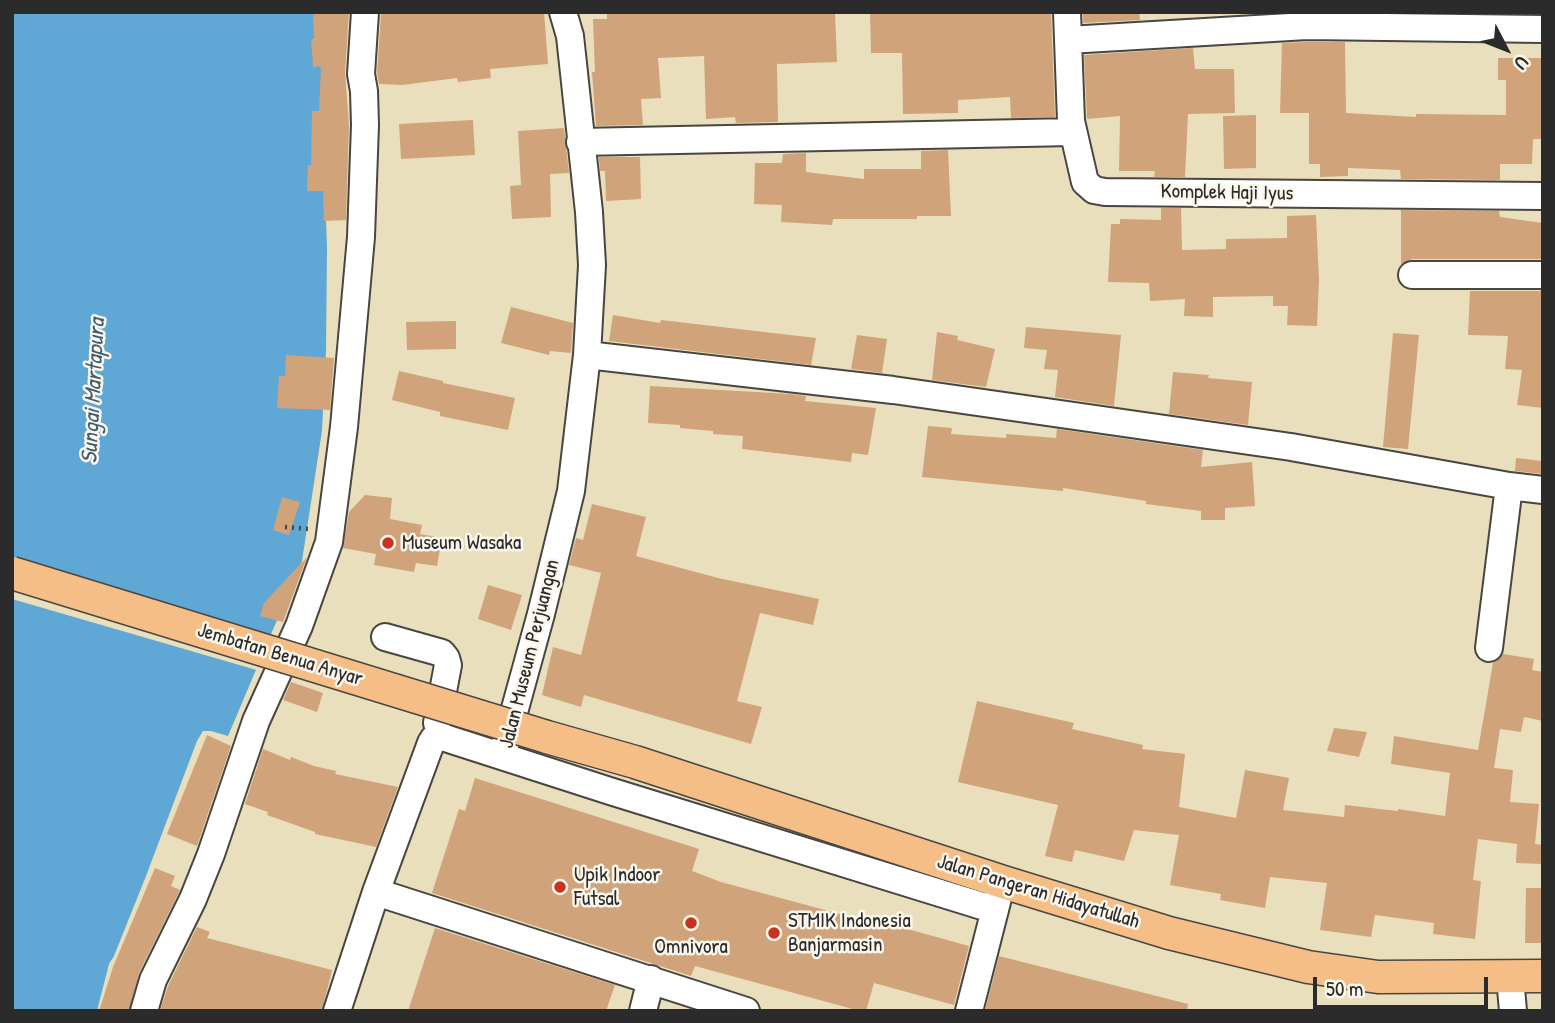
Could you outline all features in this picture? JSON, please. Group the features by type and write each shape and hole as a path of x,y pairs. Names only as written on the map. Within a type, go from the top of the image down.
{"main road":[{"name":"Jembatan Benua Anyar","path":"12,573 547,737"},
{"name":"Jalan Pangeran Hidayatullah","path":"547,737 635,762 999,896 1308,967 1377,977 1543,976"}],"street":[{"path":"144,1011 153,980 193,899 211,854 256,721 299,626 329,542 344,427 361,237 365,125 361,74 365,12"},
{"name":"Jalan Museum Perjuangan","path":"563,12 570,36 589,212 592,265 587,355 571,491 502,757 999,896"},
{"name":"Komplek Haji Iyus","path":"1067,12 1073,132 1085,182 1094,190 1543,196"},
{"path":"1068,40 1307,26 1543,29"},
{"path":"580,142 1073,132"},
{"path":"1412,275 1543,275"},
{"path":"587,355 907,392 1291,447 1543,490"},
{"path":"1489,648 1509,486"},
{"path":"337,1011 376,892 434,738 448,665 442,653 385,637"},
{"path":"434,738 439,736 502,757"},
{"path":"376,892 746,1011"},
{"path":"969,1011 999,896"},
{"path":"1510,977 1513,1011"},
{"path":"643,1011 651,979"}],"water":[{"name":"Sungai Martapura","path":"12,12 319,12 327,248 326,351 322,431 302,561 228,736 203,731 197,741 146,876 109,964 97,1011 12,1011"}],"pier":[{"path":"12,560 274,636 260,671 12,599"}],"building":[{"path":"313,12 349,12 345,73 349,125 346,220 324,221 323,191 307,191 308,165 311,165 312,111 319,111 321,66 313,67"},
{"path":"544,12 548,64 490,69 491,78 458,82 457,78 402,85 379,84 377,73 381,14"},
{"path":"607,12 835,12 837,62 777,64 778,122 736,123 735,117 706,119 704,56 658,58 661,98 641,99 643,125 596,126 592,72 595,72 593,19 607,19"},
{"path":"870,12 1051,12 1055,117 1011,118 1010,97 958,100 958,113 903,114 902,53 871,53"},
{"path":"1083,12 1139,12 1140,20 1083,23"},
{"path":"1345,42 1346,113 1416,117 1416,114 1506,115 1506,80 1498,80 1498,58 1543,58 1543,139 1533,139 1532,164 1500,164 1500,180 1401,179 1400,170 1348,168 1348,176 1320,177 1320,164 1309,164 1309,113 1280,113 1282,43"},
{"path":"1193,48 1195,69 1234,69 1235,113 1188,114 1185,177 1154,177 1155,171 1119,171 1120,116 1087,119 1084,55"},
{"path":"1256,115 1256,168 1224,169 1223,116"},
{"path":"473,120 475,155 401,159 399,124"},
{"path":"564,128 569,173 550,174 551,217 512,219 510,186 521,185 518,131"},
{"path":"948,150 951,216 917,216 917,219 833,219 832,225 781,222 782,205 754,204 755,163 782,163 783,154 806,153 806,172 864,179 864,169 921,169 921,151"},
{"path":"599,157 640,157 641,199 606,201 605,171 600,171"},
{"path":"1161,208 1181,208 1182,250 1226,249 1226,239 1287,238 1287,216 1316,215 1319,280 1317,326 1287,325 1288,306 1273,306 1273,296 1213,297 1213,317 1184,316 1185,299 1150,301 1149,283 1108,282 1111,224 1120,224 1120,219 1161,220"},
{"path":"1401,210 1499,211 1500,217 1543,223 1543,259 1412,259 1401,264"},
{"path":"1470,291 1543,291 1543,408 1517,405 1522,370 1505,369 1508,336 1468,335"},
{"path":"511,307 573,323 571,353 550,351 549,355 501,343"},
{"path":"613,315 660,323 661,320 816,338 811,365 609,341"},
{"path":"456,321 456,349 407,350 406,322"},
{"path":"1026,327 1121,335 1114,406 1055,397 1058,370 1044,369 1047,350 1024,348"},
{"path":"937,332 995,349 986,387 932,380"},
{"path":"1393,333 1419,335 1408,449 1383,447"},
{"path":"857,335 887,339 882,373 851,369"},
{"path":"286,355 334,358 330,410 277,408 279,376 285,376"},
{"path":"399,371 515,398 508,430 440,416 440,412 392,400"},
{"path":"1173,372 1252,382 1248,425 1169,414"},
{"path":"650,386 791,394 806,396 805,401 876,408 868,455 852,453 851,462 742,449 743,436 713,434 713,431 680,428 680,425 648,423"},
{"path":"928,426 952,428 951,434 1006,438 1006,434 1056,438 1057,429 1203,450 1201,467 1252,462 1255,506 1225,508 1225,520 1201,520 1201,511 1146,504 1146,501 1063,488 1063,491 922,477"},
{"path":"1516,458 1543,461 1543,474 1515,471"},
{"name":"Museum Wasaka","path":"365,495 392,498 390,519 422,525 420,534 442,538 437,566 416,563 414,572 374,565 376,554 343,548 349,512"},
{"path":"282,497 300,502 289,535 273,530"},
{"path":"592,504 646,517 636,556 718,578 819,599 813,625 760,613 737,701 762,707 751,744 584,695 581,707 542,695 553,647 581,655 601,573 569,565 576,538 583,540"},
{"path":"307,557 283,622 260,616 264,603"},
{"path":"488,585 522,595 511,630 478,619"},
{"path":"1503,654 1534,659 1532,670 1543,672 1543,721 1524,717 1521,732 1500,729 1494,768 1513,770 1510,802 1539,804 1535,844 1543,845 1543,864 1516,863 1517,844 1478,839 1473,880 1481,881 1475,939 1433,934 1434,923 1375,915 1371,937 1320,930 1327,883 1270,877 1265,908 1220,900 1221,894 1170,885 1179,835 1134,830 1124,861 1075,850 1072,862 1045,856 1058,805 958,782 977,701 1074,723 1072,729 1143,745 1142,749 1185,754 1179,807 1236,818 1245,770 1289,778 1283,810 1344,817 1345,805 1445,816 1450,773 1391,764 1394,736 1478,750 1493,663"},
{"path":"291,682 323,693 317,712 283,700"},
{"path":"1334,728 1367,732 1359,757 1327,751"},
{"path":"207,735 231,746 197,846 167,834"},
{"path":"263,749 290,760 291,757 336,771 335,774 398,787 376,847 315,834 245,804"},
{"path":"475,778 699,849 692,871 721,882 969,946 954,1005 874,983 866,1011 860,1011 695,966 691,976 432,893 459,809 465,811"},
{"path":"155,868 175,876 171,886 180,890 139,973 129,1011 99,1011 113,967"},
{"path":"1526,888 1543,888 1543,943 1525,943"},
{"path":"197,927 210,932 207,938 332,970 322,1011 160,1011 168,986"},
{"path":"435,928 615,985 606,1011 408,1011"},
{"path":"999,956 1188,1004 1187,1011 985,1011"}],"place":[{"name":"Museum Wasaka","path":"388,543"},
{"name":"Upik Indoor Futsal","path":"560,887"},
{"name":"Omnivora","path":"691,923"},
{"name":"STMIK Indonesia Banjarmasin","path":"774,933"}]}
